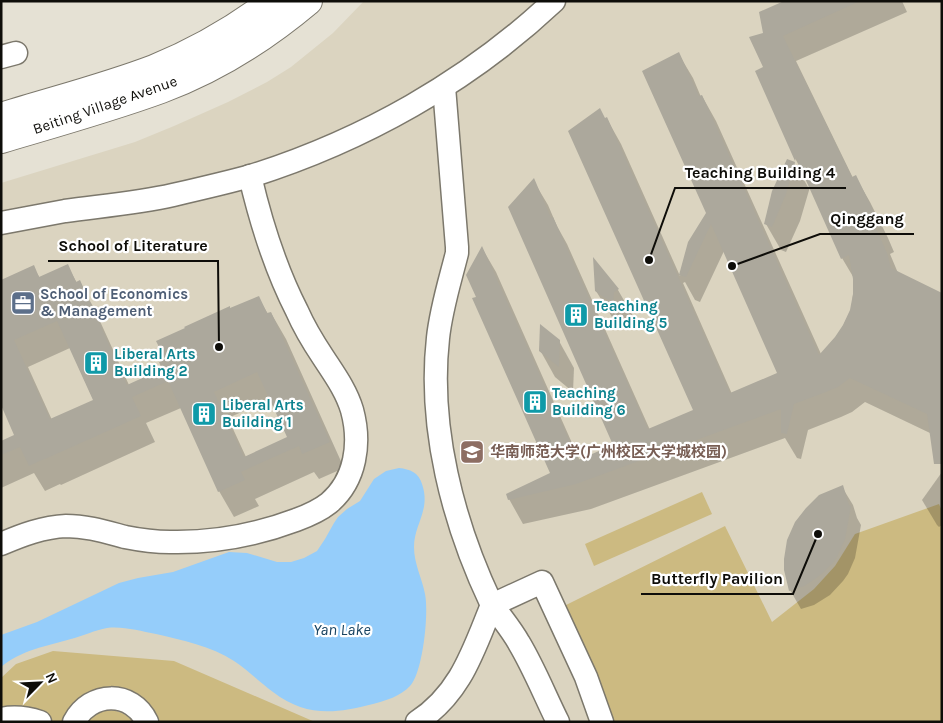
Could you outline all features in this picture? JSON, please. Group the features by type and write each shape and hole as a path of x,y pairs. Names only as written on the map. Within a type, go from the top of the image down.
{"main road":[{"name":"Beiting Village Avenue","path":"1,117 154,68 225,34 273,1"},
{"name":"Beiting Village Avenue","path":"1,139 112,106 186,78 236,53 276,26 308,1"}],"lane":[{"path":"1,223 172,195 250,176 300,158 354,136 444,87 535,19 554,1"},
{"path":"444,87 457,248 456,259 444,300 436,366 438,415 447,474 454,504 467,544 492,605 520,644 558,722"},
{"path":"1,544 32,532 68,526 82,527 128,537 170,542 202,541 253,534 276,528 316,512 328,504 345,485 355,462 355,430 351,409 340,384 297,311 281,276 267,238 250,176"},
{"path":"417,722 447,697 457,683 471,656 492,605 542,582 584,670 602,722"},
{"path":"74,722 78,714 89,704 109,698 130,703 141,712 147,722"},
{"path":"1,719 10,717 40,722"}],"shaded area":[{"name":"华南师范大学(广州校区大学城校园)","path":"364,1 942,1 942,722 1,722 1,183 135,142 228,102 291,67 333,33"},
{"path":"702,492 712,514 594,566 585,544"},
{"path":"939,504 942,511 942,722 611,722 562,607 725,526 772,622 814,589 835,566 855,534"},
{"path":"53,651 174,661 315,722 158,722 85,695 72,707 63,722 55,722 18,711 1,711 1,678 16,664"},
{"path":"106,710 121,713 133,722 87,722 96,714"}],"water":[{"name":"Yan Lake","path":"399,468 407,469 416,474 421,480 424,493 425,502 414,547 415,559 425,594 426,614 422,656 415,679 406,690 388,700 346,710 333,711 321,711 297,706 285,700 239,665 216,651 176,639 138,630 119,628 103,629 35,649 17,656 1,667 1,635 37,622 119,583 173,572 229,552 247,553 277,562 291,562 304,558 317,551 338,517 360,501 374,479 386,471"}],"building":[{"path":"784,1 860,1 783,36 852,177 856,175 874,212 880,226 876,228 887,253 891,268 942,293 942,464 934,464 927,414 850,378 838,387 794,404 787,434 781,433 781,409 576,484 508,500 506,494 550,473 472,298 476,297 466,275 482,246 578,460 613,445 508,207 534,178 648,429 693,410 568,131 600,108 605,118 607,117 730,393 777,373 711,224 686,277 679,275 688,242 706,213 642,71 679,52 699,96 702,95 819,355 843,325 850,310 853,294 853,279 849,255 841,259 755,71 763,67 749,37 763,33 759,12"},
{"path":"787,159 795,162 786,194 772,227 764,224 772,191"},
{"path":"593,257 619,289 614,292 613,303 595,291"},
{"path":"68,264 76,282 80,280 127,385 162,369 159,362 165,359 156,341 230,306 230,308 259,296 267,313 271,312 330,442 302,454 299,446 256,465 241,472 245,480 218,492 168,381 132,397 141,416 45,459 29,466 20,447 1,455 1,441 14,435 1,405 1,280 34,265 39,277","holes":["57,321 93,400 50,419 14,340","257,372 287,437 244,457 214,392"]},
{"path":"540,324 560,340 559,367 539,351"},
{"path":"843,485 849,505 851,506 845,539 838,555 833,563 819,576 804,586 789,591 784,570 784,559 787,540 795,522 819,495"}],"place":[{"name":"Teaching Building 4","path":"649,260"},
{"name":"Qinggang","path":"732,266"},
{"name":"School of Economics & Management","path":"23,303"},
{"name":"Teaching Building 5","path":"576,315"},
{"name":"School of Literature","path":"219,347"},
{"name":"Liberal Arts Building 2","path":"96,363"},
{"name":"Teaching Building 6","path":"535,402"},
{"name":"Liberal Arts Building 1","path":"204,414"},
{"name":"华南师范大学(广州校区大学城校园)","path":"472,452"},
{"name":"Butterfly Pavilion","path":"818,534"}]}
